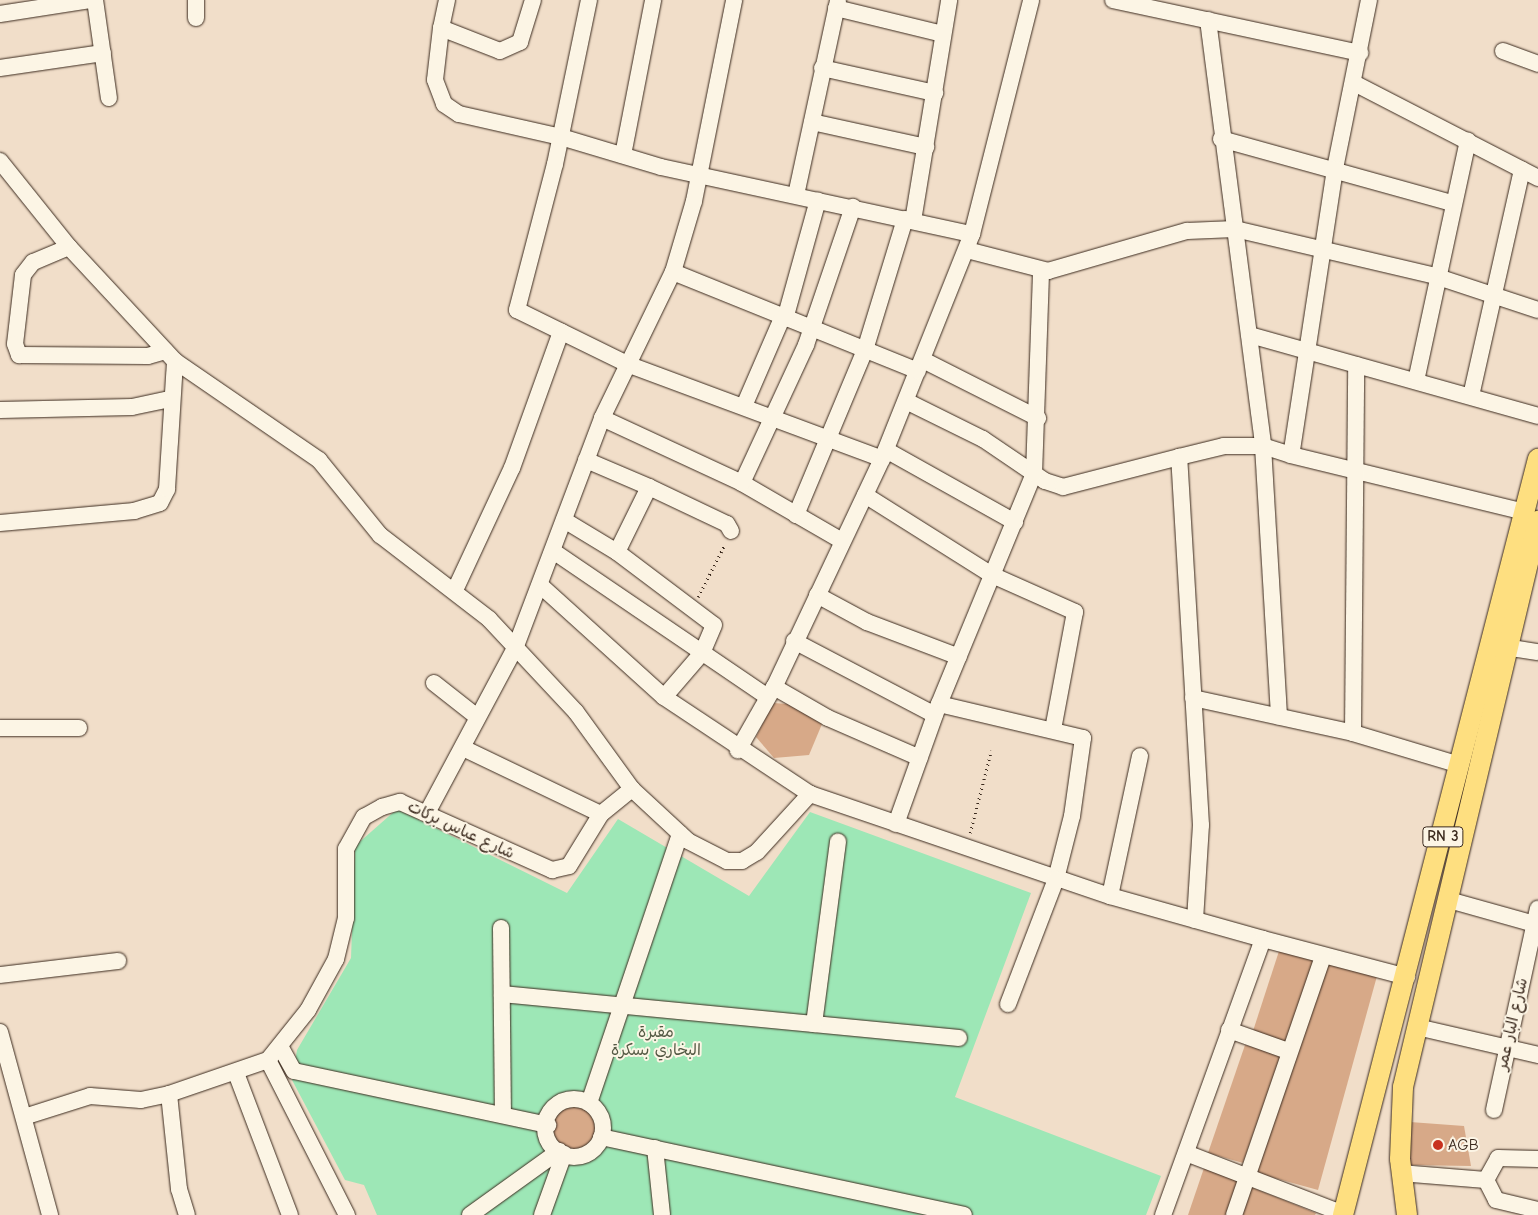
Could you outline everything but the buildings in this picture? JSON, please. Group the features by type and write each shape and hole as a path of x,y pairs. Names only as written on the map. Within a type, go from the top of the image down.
{"main road":[{"name":"RN 3","path":"1407,1215 1400,1172 1398,1119 1417,1027 1449,900 1506,647 1531,517 1538,458"},
{"name":"RN 3","path":"1343,1214 1407,976 1460,765 1531,517"}],"street":[{"path":"0,14 90,0"},
{"path":"95,0 109,98"},
{"path":"196,0 196,18"},
{"path":"447,0 440,28 435,80 444,104 460,114 561,137 623,155 698,173 909,220 1041,271 1080,264 1187,231 1236,229 1435,276 1538,310"},
{"path":"440,28 484,47 508,51 520,42 533,0"},
{"path":"589,0 561,137 515,308 627,364 827,438 884,454 1015,522"},
{"path":"623,155 653,0"},
{"path":"427,813 463,748 476,716 516,646 554,551 602,418 673,272 688,227 734,0"},
{"path":"796,515 865,350 909,220 926,147 949,0"},
{"path":"738,750 770,692 884,454 970,242 1030,0"},
{"path":"1113,0 1360,53"},
{"path":"1291,455 1309,350 1335,169 1354,84 1369,0"},
{"path":"796,195 837,4 943,34"},
{"path":"1208,20 1221,139 1236,229 1263,446 1279,717"},
{"path":"1503,51 1538,64"},
{"path":"0,68 103,53"},
{"path":"822,68 935,93"},
{"path":"1354,84 1468,140 1538,178"},
{"path":"812,122 926,147"},
{"path":"1221,139 1335,169 1451,203"},
{"path":"1416,381 1435,276 1451,203 1468,140"},
{"path":"0,161 69,247 170,356 311,454 343,486 380,535 455,590 516,646 576,712 632,788 680,834 727,861 742,861 757,852 810,794"},
{"path":"1471,396 1522,170"},
{"path":"744,406 784,319 818,200"},
{"path":"742,483 776,418 812,329 853,208"},
{"path":"69,247 33,262 22,276 7,343 19,355 26,358 170,356"},
{"path":"896,824 937,710 1034,474 1038,418 1041,271"},
{"path":"673,272 784,319 865,350 920,366 1038,418"},
{"path":"455,590 512,468 561,332"},
{"path":"1250,335 1309,350 1538,416"},
{"path":"0,523 134,511 160,503 167,489 170,356"},
{"path":"1353,733 1356,364"},
{"path":"0,410 132,407 170,399"},
{"path":"906,401 982,439 1034,474 1063,487 1224,446 1263,446 1291,455 1531,517"},
{"path":"602,418 742,483 842,541"},
{"path":"1179,457 1201,825 1195,920"},
{"path":"586,460 649,486 727,524 731,531"},
{"path":"617,552 649,486"},
{"path":"864,495 992,576 1075,612 1053,729"},
{"path":"564,520 617,552 693,607 715,629 702,653 664,697"},
{"path":"554,551 702,653 770,692 920,758"},
{"path":"540,585 664,697 738,750 810,794 966,849 1110,896 1323,956 1407,976"},
{"path":"816,595 867,622 958,657"},
{"path":"794,641 937,710 1080,734 1085,743 1056,878 1008,1004"},
{"path":"1506,647 1538,652"},
{"path":"434,683 476,716"},
{"path":"1193,698 1353,733 1460,765"},
{"path":"0,728 79,728"},
{"path":"463,748 601,814"},
{"path":"1110,896 1140,756"},
{"name":"شارع عباس بركات","path":"24,1117 90,1096 141,1100 169,1094 236,1073 268,1060 281,1048 336,959 346,918 346,849 352,831 364,817 400,802 552,870 569,866 601,814 632,788"},
{"path":"589,1103 680,834"},
{"path":"814,1024 838,842"},
{"path":"1449,900 1537,920"},
{"name":"شارع البار عمر","path":"1494,1110 1505,1048 1537,920"},
{"path":"501,928 503,1115"},
{"path":"1163,1215 1264,939"},
{"path":"1234,1215 1244,1176 1323,956"},
{"path":"0,975 118,961"},
{"path":"502,994 959,1038"},
{"path":"1417,1027 1538,1055"},
{"path":"1230,1030 1288,1051"},
{"path":"0,1032 50,1215"},
{"path":"281,1048 294,1071 548,1125"},
{"path":"268,1060 347,1215"},
{"path":"236,1073 290,1215"},
{"path":"169,1094 179,1189 187,1215"},
{"path":"542,1215 561,1153 548,1125 552,1107 559,1100 574,1097 589,1103 601,1125 601,1137 590,1155 580,1159 561,1153"},
{"path":"601,1137 964,1215"},
{"path":"655,1148 662,1215"},
{"path":"470,1215 561,1153"},
{"path":"1186,1153 1343,1214"},
{"path":"1486,1180 1498,1158 1538,1159"},
{"path":"1400,1172 1486,1180"},
{"path":"1486,1180 1496,1200 1538,1210"}],"path":[{"path":"693,607 731,531"},
{"path":"966,849 991,751"}],"green space":[{"name":"مقبرة البخاري بسكرة","path":"397,809 567,893 618,819 749,896 810,812 1031,893 955,1097 1161,1176 1146,1215 377,1215 364,1185 345,1180 292,1080 297,1050 351,958 355,846"}],"place":[{"name":"AGB","path":"1438,1145"}]}
